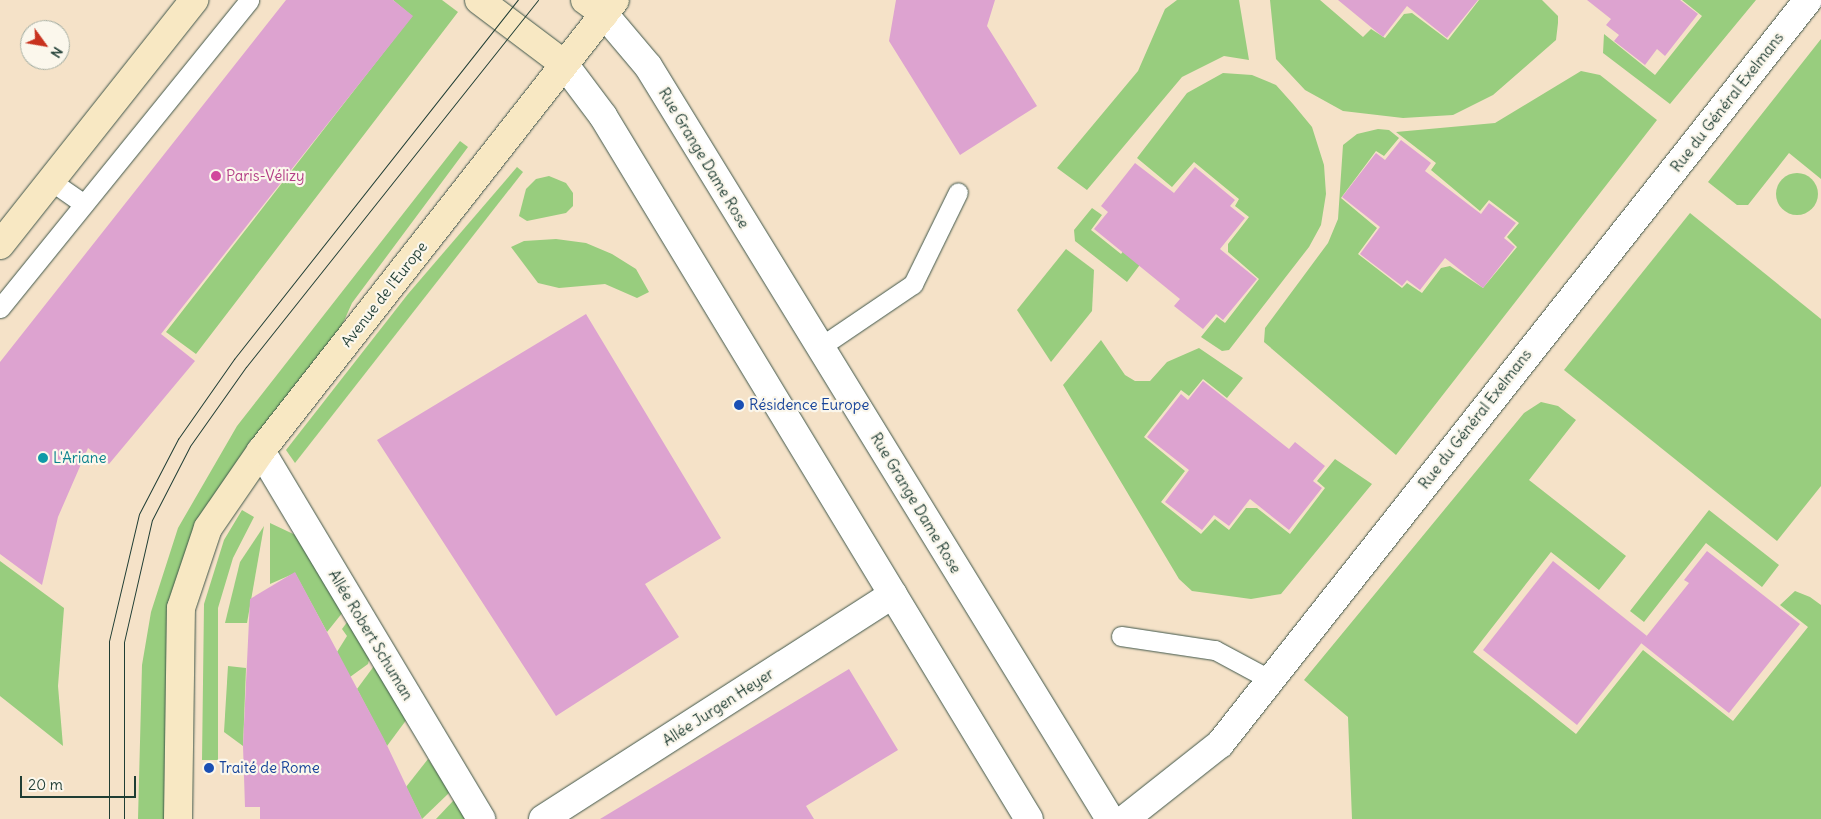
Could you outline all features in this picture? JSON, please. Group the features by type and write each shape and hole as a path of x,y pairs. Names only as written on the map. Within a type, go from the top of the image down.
{"main road":[{"path":"0,244 194,0"},
{"path":"479,0 564,64"},
{"name":"Avenue de l'Europe","path":"178,819 181,608 208,528 260,450 564,64 601,5"}],"street":[{"name":"Rue du Général Exelmans","path":"1124,819 1220,744 1269,679 1808,0"},
{"name":"Rue Grange Dame Rose","path":"601,5 648,66 1110,819"},
{"path":"564,64 603,116 1029,819"},
{"name":"Allée Robert Schuman","path":"260,450 481,819"},
{"name":"Allée Jurgen Heyer","path":"543,819 893,594"}],"lane":[{"path":"0,308 249,0"},
{"path":"52,181 84,204"},
{"path":"820,348 913,284 958,192"},
{"path":"1121,636 1215,650 1269,679"}],"green space":[{"path":"393,0 442,0 458,12 196,354 166,332 412,16"},
{"path":"1177,0 1239,0 1249,60 1224,56 1182,77 1087,190 1057,168 1138,71 1165,9"},
{"path":"1270,0 1320,0 1363,37 1371,29 1385,38 1404,14 1412,13 1448,40 1479,0 1542,0 1558,16 1558,23 1556,40 1493,95 1453,115 1403,118 1343,111 1305,90 1276,59"},
{"path":"1682,0 1756,0 1670,104 1603,53 1604,34 1655,75 1702,16"},
{"path":"1821,39 1821,179 1789,153 1748,205 1737,205 1708,182"},
{"path":"1581,71 1600,75 1657,120 1396,455 1264,342 1265,328 1328,243 1338,219 1343,145 1357,134 1378,129 1389,130 1399,138 1384,156 1376,151 1341,198 1377,228 1358,254 1402,288 1407,283 1422,293 1441,268 1450,266 1483,288 1517,247 1507,237 1519,223 1489,200 1480,211 1431,170 1436,163 1396,132 1495,123"},
{"path":"1223,73 1252,75 1276,85 1293,104 1312,127 1324,165 1326,194 1321,225 1309,247 1229,350 1222,351 1201,337 1217,317 1225,323 1259,279 1228,252 1228,244 1249,217 1235,206 1239,199 1194,162 1172,187 1137,158 1187,93"},
{"path":"460,141 468,147 352,303 327,359 199,533 168,819 138,819 142,665 151,612 178,528 237,426"},
{"path":"517,167 523,172 295,463 286,450 408,294"},
{"path":"1801,173 1809,176 1815,182 1818,194 1815,206 1809,212 1793,215 1785,212 1779,206 1776,190 1779,182 1785,176"},
{"path":"549,176 566,183 573,193 573,206 566,213 527,221 519,216 526,189 536,179"},
{"path":"1092,208 1102,215 1091,230 1121,254 1129,244 1145,258 1127,282 1075,241 1074,230"},
{"path":"1690,213 1821,319 1821,486 1777,541 1564,370"},
{"path":"556,239 586,243 612,254 636,269 649,292 637,298 605,284 559,288 538,283 511,247 524,241"},
{"path":"1066,249 1094,270 1092,311 1051,362 1017,310"},
{"path":"1101,340 1125,375 1135,381 1150,381 1167,362 1199,348 1243,378 1227,398 1203,379 1189,396 1181,390 1144,437 1185,471 1161,502 1201,534 1215,519 1229,530 1246,508 1257,508 1290,534 1325,488 1317,481 1335,459 1372,484 1281,594 1251,599 1192,591 1179,579 1063,385"},
{"path":"1541,402 1558,406 1576,420 1529,480 1626,556 1599,590 1551,552 1473,652 1576,734 1643,650 1733,721 1808,627 1780,605 1795,591 1810,597 1821,605 1821,819 1352,819 1348,717 1304,680 1524,413"},
{"path":"242,510 254,517 233,558 218,608 218,760 202,760 204,604 224,540"},
{"path":"1709,510 1779,565 1762,587 1706,543 1644,622 1630,611"},
{"path":"270,523 306,540 326,587 329,584 343,612 327,632 295,573 270,584"},
{"path":"264,526 247,623 225,623 240,562"},
{"path":"0,561 64,608 58,686 63,746 0,696"},
{"path":"348,621 370,656 368,664 350,677 337,652 347,636 342,629"},
{"path":"228,666 246,668 243,746 224,732"},
{"path":"374,666 407,719 387,746 357,689"},
{"path":"428,759 450,792 422,819 406,787"},
{"path":"453,801 465,819 436,819"}],"building":[{"path":"286,0 393,0 413,16 161,334 195,361 109,464 88,448 58,517 42,585 0,554 0,362"},
{"path":"896,0 995,0 987,26 1037,106 960,155 889,41"},
{"path":"1338,0 1478,0 1447,38 1407,6 1383,37"},
{"path":"1587,0 1680,0 1698,14 1665,56 1657,49 1645,65 1614,41 1619,35 1606,25 1611,19"},
{"path":"1401,140 1431,163 1425,171 1481,214 1489,203 1516,223 1504,238 1515,247 1483,288 1445,258 1420,290 1407,280 1402,286 1360,254 1380,227 1342,197 1376,153 1385,160"},
{"path":"1135,163 1174,193 1195,167 1235,200 1230,206 1245,218 1220,249 1257,279 1223,320 1216,314 1203,329 1174,306 1180,299 1094,229 1108,212 1101,206"},
{"path":"586,314 721,538 645,584 679,637 556,716 377,440"},
{"path":"1203,381 1289,449 1295,442 1325,466 1313,481 1322,488 1289,530 1250,499 1229,526 1214,515 1202,530 1165,502 1189,470 1147,437 1181,394 1188,400"},
{"path":"1707,551 1800,624 1729,713 1641,643 1689,583 1684,580"},
{"path":"1553,561 1647,636 1577,725 1483,650"},
{"path":"295,572 384,739 422,819 260,819 260,807 245,807 243,746 250,599"},
{"path":"849,669 898,750 806,806 814,819 600,819"}],"tram line":[{"path":"109,819 109,641 139,514 178,439 234,359 518,0"},
{"path":"124,819 124,642 152,520 190,446 246,367 538,0"}],"place":[{"name":"Paris-Vélizy","path":"216,176"},
{"name":"Résidence Europe","path":"739,405"},
{"name":"L'Ariane","path":"43,458"},
{"name":"Traité de Rome","path":"209,768"}]}
